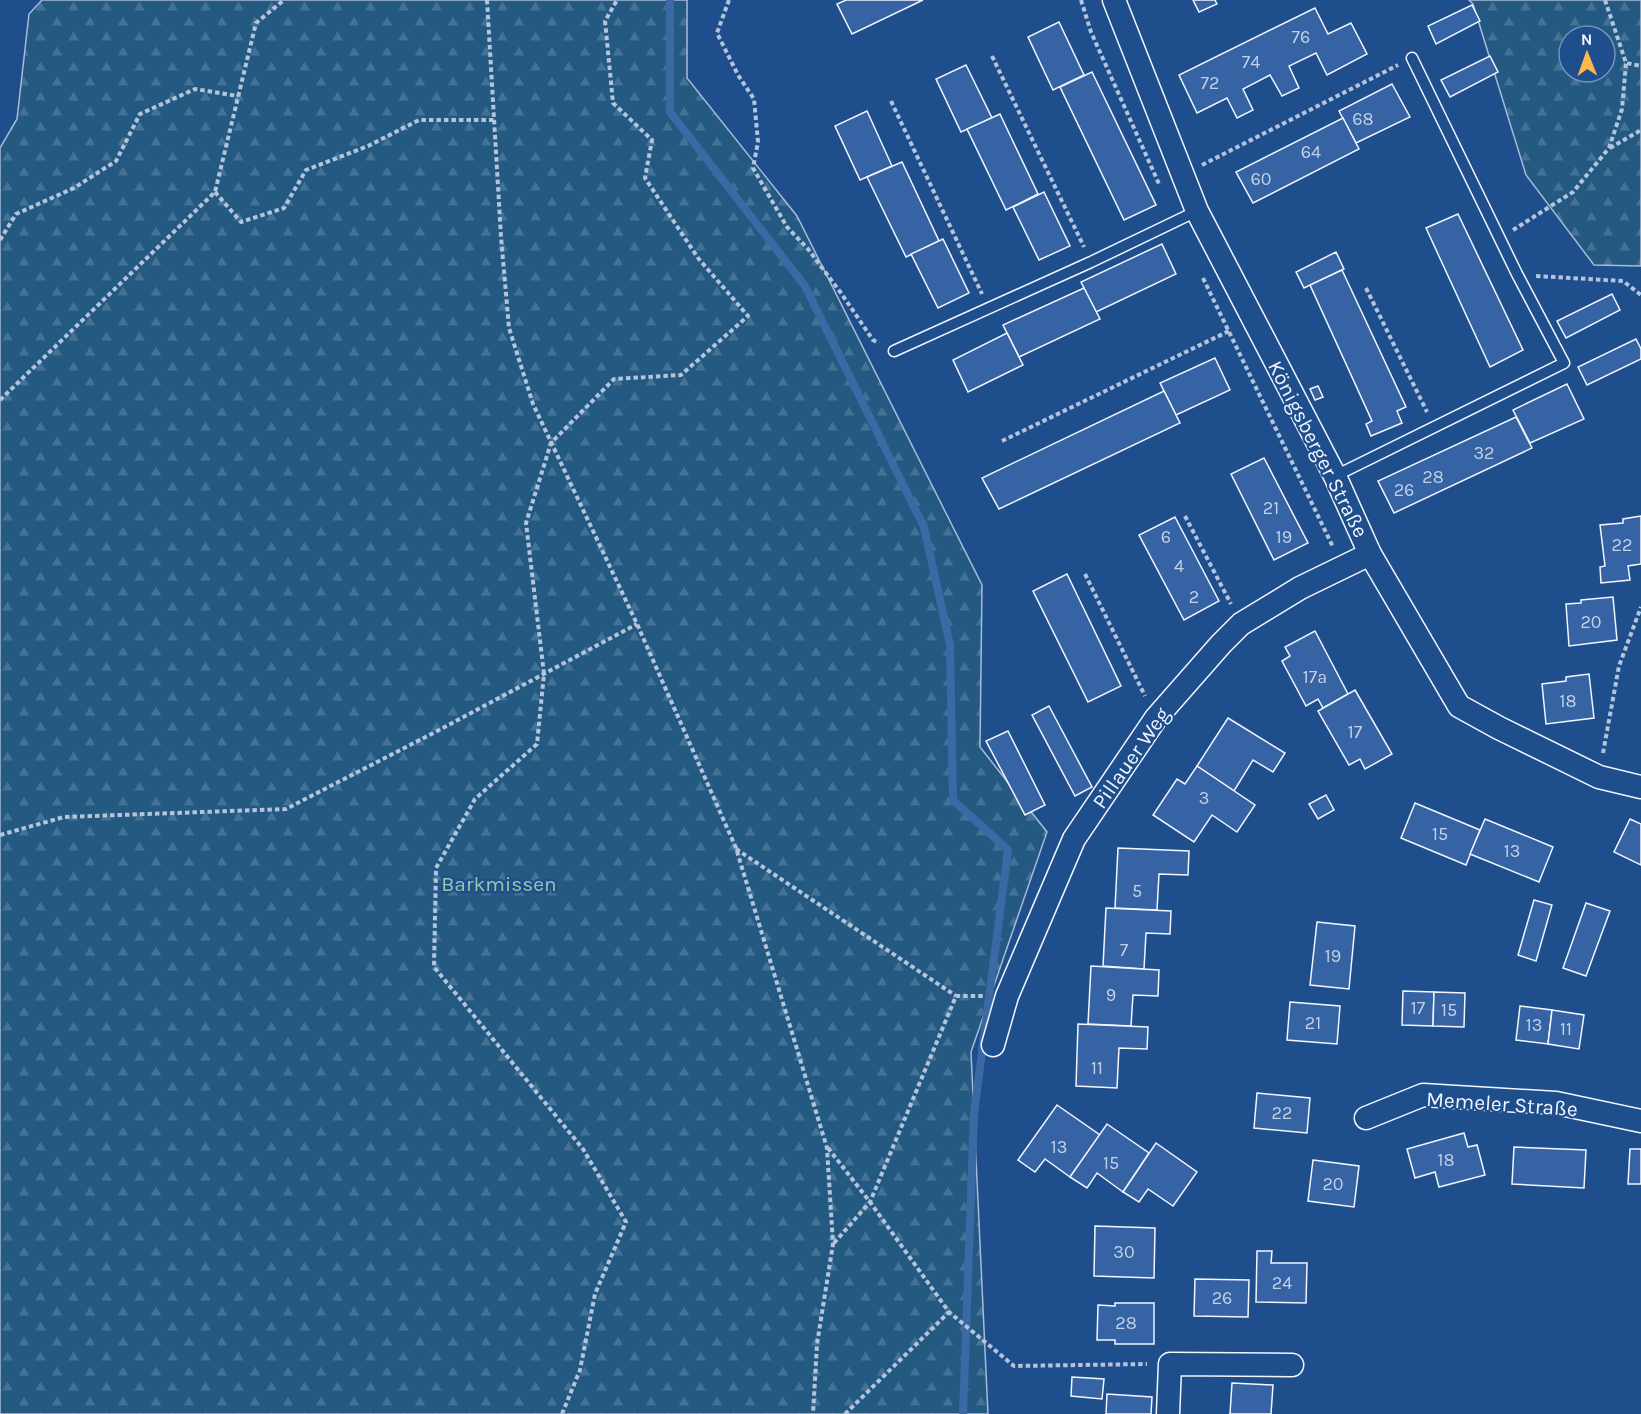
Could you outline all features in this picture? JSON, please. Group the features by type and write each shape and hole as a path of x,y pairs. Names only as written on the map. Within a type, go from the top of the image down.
{"street":[{"name":"Königsberger Straße","path":"1114,0 1197,211 1335,476 1370,554 1459,706 1599,777 1641,787"},
{"name":"Pillauer Weg","path":"993,1046 1007,996 1074,839 1156,718 1241,624 1300,588 1370,554"},
{"name":"Memeler Straße","path":"1366,1119 1423,1095 1556,1103 1641,1121"},
{"path":"1168,1414 1170,1364 1292,1365"}],"lane":[{"path":"1335,476 1564,363 1517,274 1412,58"},
{"path":"894,351 1197,211"}],"path":[{"path":"0,400 215,192 256,23 284,0"},
{"path":"488,0 501,237 509,328 533,404 637,624 736,848 827,1148 833,1244 817,1344 813,1414"},
{"path":"562,1414 580,1371 595,1294 626,1222 583,1149 434,968 436,868 475,799 537,744 544,674 526,523 551,443 614,379 681,375 748,316 698,258 645,178 652,140 613,103 605,21 616,0"},
{"path":"729,0 717,33 738,75 754,99 758,142 753,168 787,227 808,249 873,340 894,351"},
{"path":"1500,238 1573,192 1609,148 1622,109 1626,63 1605,0"},
{"path":"992,56 1090,262"},
{"path":"1183,175 1412,58"},
{"path":"1626,63 1641,66"},
{"path":"0,240 16,214 74,188 116,161 140,114 195,89 238,96"},
{"path":"891,101 989,308"},
{"path":"215,192 241,222 284,208 306,170 368,146 419,120 495,120"},
{"path":"1609,148 1641,130"},
{"path":"1517,274 1623,281 1641,295"},
{"path":"1366,288 1434,427"},
{"path":"1002,441 1229,331"},
{"path":"1185,516 1241,624"},
{"path":"1085,574 1156,718"},
{"path":"1599,777 1619,666 1641,607"},
{"path":"0,835 64,817 286,809 637,624"},
{"path":"736,848 956,996 1007,996"},
{"path":"833,1244 870,1202 956,996"},
{"path":"827,1148 870,1202 950,1312 1014,1366 1170,1364"},
{"path":"845,1414 950,1312"}],"green space":[{"name":"Barkmissen","path":"42,0 687,0 687,78 797,216 982,585 980,747 1047,832 971,1052 988,1414 0,1414 0,148 17,119 29,14"},
{"path":"1469,0 1641,0 1641,266 1594,265 1526,175 1473,4"}],"building":[{"path":"846,0 923,0 852,34 837,4"},
{"path":"1193,0 1215,0 1217,4 1199,12"},
{"path":"1472,5 1480,21 1436,44 1428,26"},
{"path":"1315,8 1328,34 1351,23 1367,54 1327,75 1316,53 1289,66 1299,88 1282,96 1270,75 1243,89 1253,110 1237,118 1227,98 1197,113 1179,75"},
{"path":"1059,22 1084,75 1053,90 1028,37"},
{"path":"1490,56 1498,72 1450,97 1441,80"},
{"path":"966,65 992,118 961,132 936,79"},
{"path":"1092,72 1156,205 1124,220 1060,87"},
{"path":"1392,84 1410,117 1356,143 1339,111"},
{"path":"867,111 892,166 860,180 835,126"},
{"path":"1000,114 1038,194 1006,210 967,129"},
{"path":"1343,118 1359,149 1253,203 1236,172"},
{"path":"902,162 939,241 906,257 867,177"},
{"path":"1044,192 1070,246 1039,260 1013,207"},
{"path":"1458,214 1523,350 1490,367 1426,228"},
{"path":"943,239 969,293 938,308 911,254"},
{"path":"1162,244 1176,274 1096,312 1081,282"},
{"path":"1336,252 1344,269 1304,288 1296,272"},
{"path":"1342,270 1406,407 1397,411 1402,423 1371,436 1366,424 1372,421 1310,285"},
{"path":"1084,288 1100,319 1019,357 1003,325"},
{"path":"1612,294 1620,310 1566,338 1557,321"},
{"path":"1007,333 1023,365 968,392 953,360"},
{"path":"1636,339 1641,349 1641,359 1587,385 1578,367"},
{"path":"1215,358 1230,390 1176,415 1160,383"},
{"path":"1567,384 1584,419 1530,443 1513,410"},
{"path":"1318,386 1323,397 1315,400 1310,389"},
{"path":"1164,391 1180,423 999,509 982,478"},
{"path":"1516,417 1532,448 1394,513 1378,481"},
{"path":"1264,458 1308,543 1274,560 1231,474"},
{"path":"1641,516 1641,564 1628,566 1630,580 1601,583 1600,567 1605,566 1600,525 1623,523 1623,519"},
{"path":"1175,517 1219,601 1184,620 1139,535"},
{"path":"1067,574 1121,686 1088,702 1033,591"},
{"path":"1613,597 1617,640 1569,646 1566,604"},
{"path":"1315,631 1348,694 1323,708 1318,699 1306,706 1282,661 1290,656 1285,647"},
{"path":"1589,674 1594,718 1546,724 1542,684 1566,681 1566,677"},
{"path":"1355,690 1392,754 1365,769 1360,759 1349,765 1318,711"},
{"path":"1049,706 1092,787 1075,796 1032,715"},
{"path":"1228,718 1285,753 1273,772 1253,760 1234,791 1197,766"},
{"path":"1008,731 1045,805 1025,815 986,741"},
{"path":"1197,766 1255,805 1237,832 1212,815 1194,842 1153,815 1177,779 1185,784"},
{"path":"1326,795 1334,810 1318,819 1309,804"},
{"path":"1415,803 1480,830 1466,865 1401,838"},
{"path":"1485,819 1553,847 1539,882 1470,854"},
{"path":"1630,819 1641,824 1641,865 1614,852"},
{"path":"1118,848 1189,851 1188,875 1159,874 1157,910 1115,908"},
{"path":"1534,900 1552,905 1536,961 1518,955"},
{"path":"1586,903 1610,911 1586,976 1563,968"},
{"path":"1106,908 1171,911 1170,934 1146,933 1144,969 1103,966"},
{"path":"1317,922 1355,926 1349,989 1310,985"},
{"path":"1091,966 1159,970 1158,996 1133,995 1131,1026 1088,1024"},
{"path":"1403,991 1434,992 1433,1026 1402,1025"},
{"path":"1434,992 1465,993 1464,1027 1433,1026"},
{"path":"1290,1002 1340,1006 1337,1044 1287,1040"},
{"path":"1520,1006 1552,1010 1548,1044 1516,1040"},
{"path":"1552,1010 1584,1015 1579,1049 1548,1044"},
{"path":"1078,1024 1148,1027 1147,1049 1119,1048 1117,1088 1076,1086"},
{"path":"1257,1093 1310,1098 1307,1133 1254,1128"},
{"path":"1057,1105 1100,1135 1070,1177 1045,1159 1035,1172 1018,1160"},
{"path":"1107,1124 1149,1153 1123,1192 1097,1173 1087,1188 1070,1177"},
{"path":"1464,1133 1468,1147 1477,1145 1485,1175 1439,1187 1435,1172 1415,1178 1407,1149"},
{"path":"1156,1143 1197,1172 1173,1206 1148,1189 1139,1202 1123,1192"},
{"path":"1514,1147 1586,1150 1584,1188 1512,1184"},
{"path":"1630,1149 1641,1149 1641,1184 1628,1184"},
{"path":"1313,1160 1359,1166 1354,1207 1308,1201"},
{"path":"1095,1226 1155,1228 1154,1278 1094,1276"},
{"path":"1257,1251 1272,1251 1271,1263 1307,1263 1306,1303 1256,1302"},
{"path":"1195,1279 1249,1280 1248,1317 1194,1316"},
{"path":"1115,1303 1154,1303 1154,1344 1115,1344 1115,1340 1097,1340 1098,1305 1115,1306"},
{"path":"1072,1377 1104,1379 1102,1399 1071,1396"},
{"path":"1232,1383 1273,1385 1271,1414 1230,1414"},
{"path":"1107,1394 1152,1397 1151,1414 1106,1414"}],"waterway":[{"path":"670,0 670,112 805,286 924,527 950,645 953,800 1008,850 974,1114 963,1414"}]}
